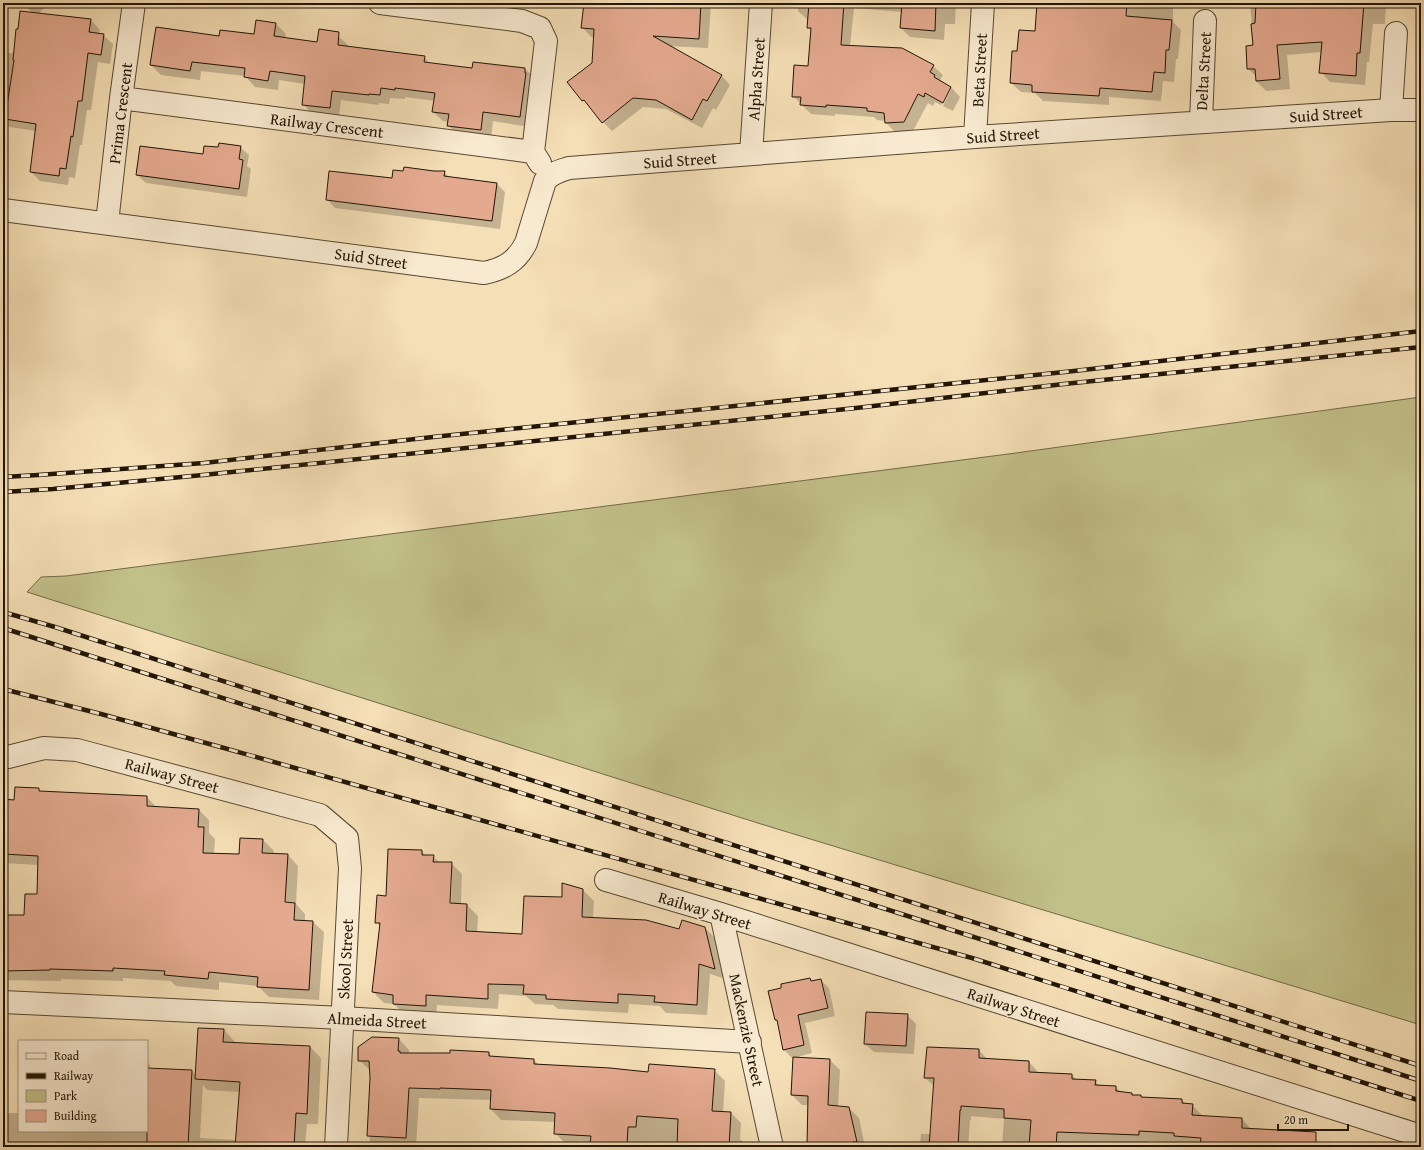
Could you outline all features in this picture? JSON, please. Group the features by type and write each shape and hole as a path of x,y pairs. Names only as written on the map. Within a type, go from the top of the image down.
{"street":[{"name":"Prima Crescent","path":"107,223 121,98 134,3"},
{"path":"380,3 522,21 540,28 546,41 533,152 549,176"},
{"name":"Alpha Street","path":"751,154 761,3"},
{"name":"Beta Street","path":"975,137 982,3"},
{"name":"Delta Street","path":"1201,122 1205,21"},
{"path":"1392,110 1396,33"},
{"name":"Railway Crescent","path":"121,98 533,152"},
{"name":"Suid Street","path":"3,210 484,273 504,267 521,253 526,243 541,192 549,176 559,171 578,167 975,137 1392,110 1421,110"},
{"name":"Railway Street","path":"8,757 44,748 77,750 320,815 332,826"},
{"name":"Skool Street","path":"332,826 347,838 350,868 336,1147"},
{"name":"Railway Street","path":"606,880 721,914 1421,1136"},
{"name":"Mackenzie Street","path":"721,914 772,1147"},
{"name":"Almeida Street","path":"3,1002 342,1018 750,1042"}],"green space":[{"path":"1421,397 1421,1025 761,824 27,592 41,577 66,576 1016,453"}],"building":[{"path":"584,3 701,3 699,39 653,36 722,75 707,101 703,99 692,120 656,100 633,98 602,123 584,100 582,101 567,82 592,63 594,29 581,28"},
{"path":"809,3 844,3 841,45 902,48 934,65 930,72 935,75 934,77 951,87 943,103 925,93 924,97 918,94 904,122 885,123 884,113 867,111 867,108 800,105 801,97 792,97 794,65 808,66 811,28 807,28"},
{"path":"902,3 936,3 935,31 900,28"},
{"path":"1037,3 1127,3 1126,16 1172,20 1169,50 1166,50 1165,73 1154,72 1152,92 1100,88 1099,96 1032,92 1032,85 1010,83 1012,51 1017,51 1019,30 1035,31"},
{"path":"1256,3 1364,3 1360,53 1357,53 1356,76 1319,73 1322,42 1277,45 1280,79 1256,81 1255,69 1247,69 1246,46 1253,45 1251,24 1255,23"},
{"path":"20,11 91,19 89,32 104,34 101,55 88,53 82,101 78,101 73,137 71,136 66,169 60,168 59,176 30,172 36,124 5,119 14,60 16,29 18,29"},
{"path":"256,20 276,23 274,36 317,42 319,29 339,32 338,45 425,56 424,62 472,68 473,62 525,68 526,73 520,117 483,112 481,130 447,126 449,114 432,112 435,93 395,88 395,90 381,88 380,95 332,91 330,108 302,105 305,76 270,71 268,81 244,77 245,68 192,62 190,71 150,65 156,27 219,36 220,30 254,34"},
{"path":"219,143 241,146 239,159 243,160 239,189 136,175 140,146 203,154 204,146 218,147"},
{"path":"404,167 445,171 444,176 497,183 492,221 326,200 329,171 392,178 393,170 403,171"},
{"path":"15,787 39,788 39,791 147,796 147,806 199,809 198,827 204,827 203,853 239,854 240,838 263,839 262,853 288,854 285,902 295,903 294,920 313,921 309,990 257,987 258,977 209,972 208,979 164,975 165,971 113,968 113,971 50,969 3,971 3,915 24,915 25,894 37,894 38,856 3,854 3,799 14,800"},
{"path":"388,849 422,850 422,855 434,855 433,862 452,862 450,903 467,904 466,931 522,934 524,896 562,897 562,883 583,889 582,917 646,920 679,929 682,920 705,927 715,969 699,964 697,1005 654,1002 655,996 618,994 618,1003 546,999 546,995 523,994 524,985 488,984 488,999 426,995 426,1006 393,1004 393,995 372,992 380,923 375,923 377,895 386,896"},
{"path":"810,978 811,981 821,979 828,1008 798,1015 804,1045 783,1050 777,1020 775,1020 768,991 781,988 781,984"},
{"path":"866,1012 908,1014 906,1046 864,1044"},
{"path":"198,1028 224,1029 223,1042 310,1046 307,1114 296,1113 294,1147 235,1147 240,1082 195,1079"},
{"path":"372,1037 399,1038 398,1051 400,1051 400,1053 450,1053 450,1050 489,1052 489,1056 534,1059 534,1064 610,1068 648,1072 649,1064 715,1069 712,1111 731,1112 729,1147 677,1147 678,1119 637,1116 636,1127 628,1127 627,1144 590,1144 591,1136 554,1134 555,1113 490,1109 491,1090 440,1088 409,1088 406,1138 367,1136 370,1078 369,1061 358,1061 358,1047"},
{"path":"927,1047 979,1049 979,1058 1029,1061 1029,1072 1072,1074 1072,1079 1096,1080 1095,1085 1116,1086 1116,1091 1132,1093 1132,1095 1141,1095 1141,1097 1182,1099 1182,1103 1193,1104 1192,1115 1242,1118 1242,1128 1316,1132 1316,1147 1200,1147 1201,1138 1174,1136 1174,1133 1139,1131 1139,1135 1057,1132 1056,1147 1029,1147 1031,1120 1004,1118 1004,1109 961,1106 958,1147 929,1147 934,1078 924,1078"},
{"path":"793,1057 830,1059 828,1105 849,1107 857,1142 853,1142 852,1147 807,1147 808,1096 791,1095"},
{"path":"148,1068 192,1070 188,1147 147,1147"}],"railway":[{"path":"3,477 204,463 433,437 1074,371 1421,331"},
{"path":"3,492 53,489 203,475 856,408 1064,384 1421,347"},
{"path":"3,612 55,627 1421,1066"},
{"path":"3,628 1421,1081"},
{"path":"3,689 224,748 972,958 1421,1101"}]}
